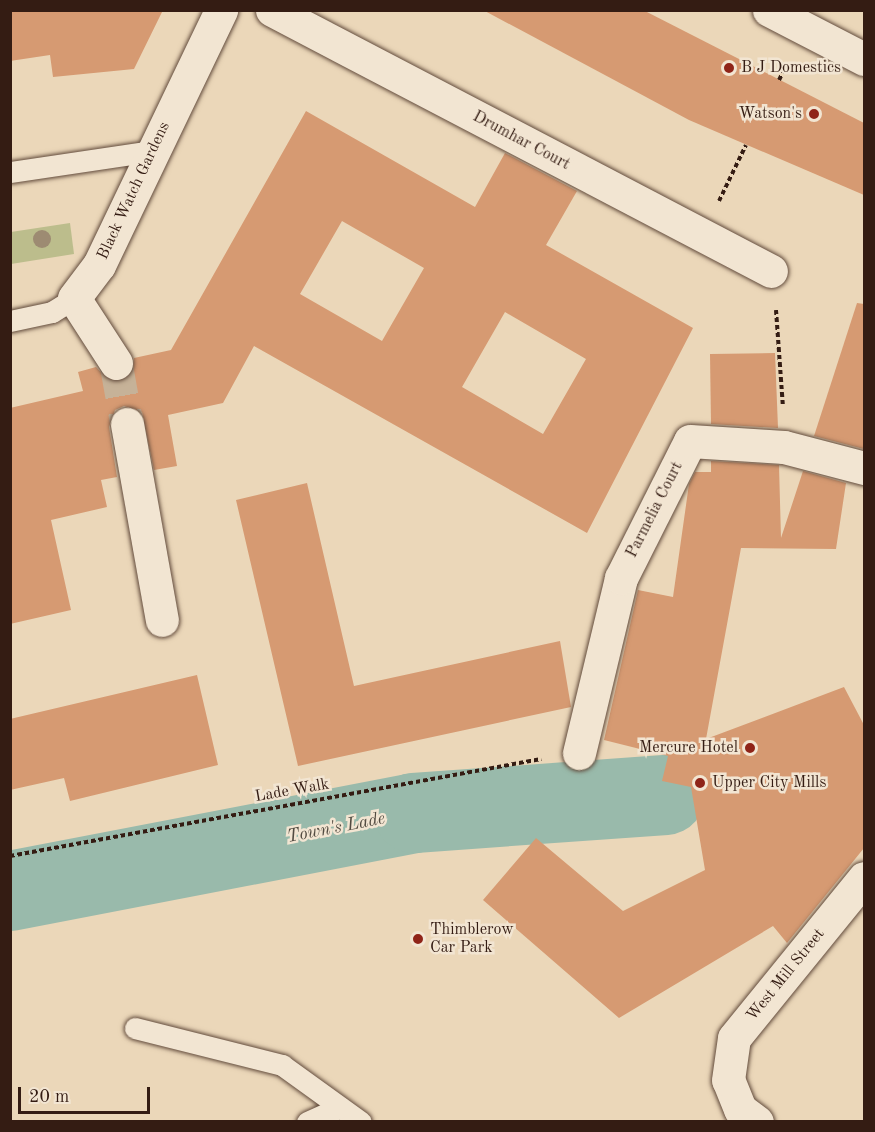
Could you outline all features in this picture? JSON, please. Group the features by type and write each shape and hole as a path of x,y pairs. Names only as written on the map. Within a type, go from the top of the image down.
{"street":[{"name":"Black Watch Gardens","path":"74,298 99,266 221,10"},
{"name":"Drumhar Court","path":"272,10 771,271"},
{"path":"769,10 864,59"},
{"path":"74,298 116,363"},
{"path":"127,424 162,620"},
{"name":"Parmelia Court","path":"579,753 621,578 690,441 784,447 864,468"},
{"name":"West Mill Street","path":"757,1122 740,1109 728,1080 734,1038 864,878"}],"lane":[{"path":"10,172 152,151"},
{"path":"10,321 52,312 74,298"},
{"path":"135,1028 282,1065 361,1122"},
{"path":"307,1122 340,1107"}],"path":[{"path":"702,235 746,145"},
{"path":"771,271 780,343 784,447"},
{"name":"Lade Walk","path":"10,856 579,753"}],"green space":[{"path":"70,223 74,254 11,264 11,232"}],"building":[{"path":"10,10 163,10 134,69 53,77 50,55 10,61"},
{"path":"483,10 643,10 864,123 864,195 689,120"},
{"path":"306,111 475,207 505,153 577,191 546,245 693,328 587,533 254,346 223,403 168,415 177,466 154,470 142,412 124,406 115,410 109,427 117,477 101,480 107,507 51,520 71,610 10,624 10,408 83,391 78,372 96,367 108,380 126,379 133,371 134,358 171,350","holes":["342,221 424,268 382,341 300,294","505,312 586,359 543,434 462,387"]},
{"path":"857,303 864,304 864,449 814,436"},
{"path":"775,353 778,428 711,424 710,354"},
{"name":"Mercure Hotel","path":"711,461 779,465 781,538 803,471 846,483 836,549 741,548 706,739 844,687 864,725 864,848 787,943 773,926 619,1018 483,900 536,838 623,911 705,870 691,787 662,781 668,756 604,740 638,590 673,597 689,484 695,472 711,472"},
{"path":"307,483 354,686 560,641 571,707 298,766 236,500"},
{"path":"197,675 218,765 70,801 64,778 10,790 10,719"}],"waterway":[{"name":"Town's Lade","path":"10,891 414,813 665,795"}],"tunnel":[{"path":"116,363 127,424"}],"place":[{"name":"B J Domestics","path":"729,68"},
{"name":"Watson's","path":"814,114"},
{"name":"Mercure Hotel","path":"750,748"},
{"name":"Upper City Mills","path":"700,783"},
{"name":"Thimblerow Car Park","path":"418,939"}]}
